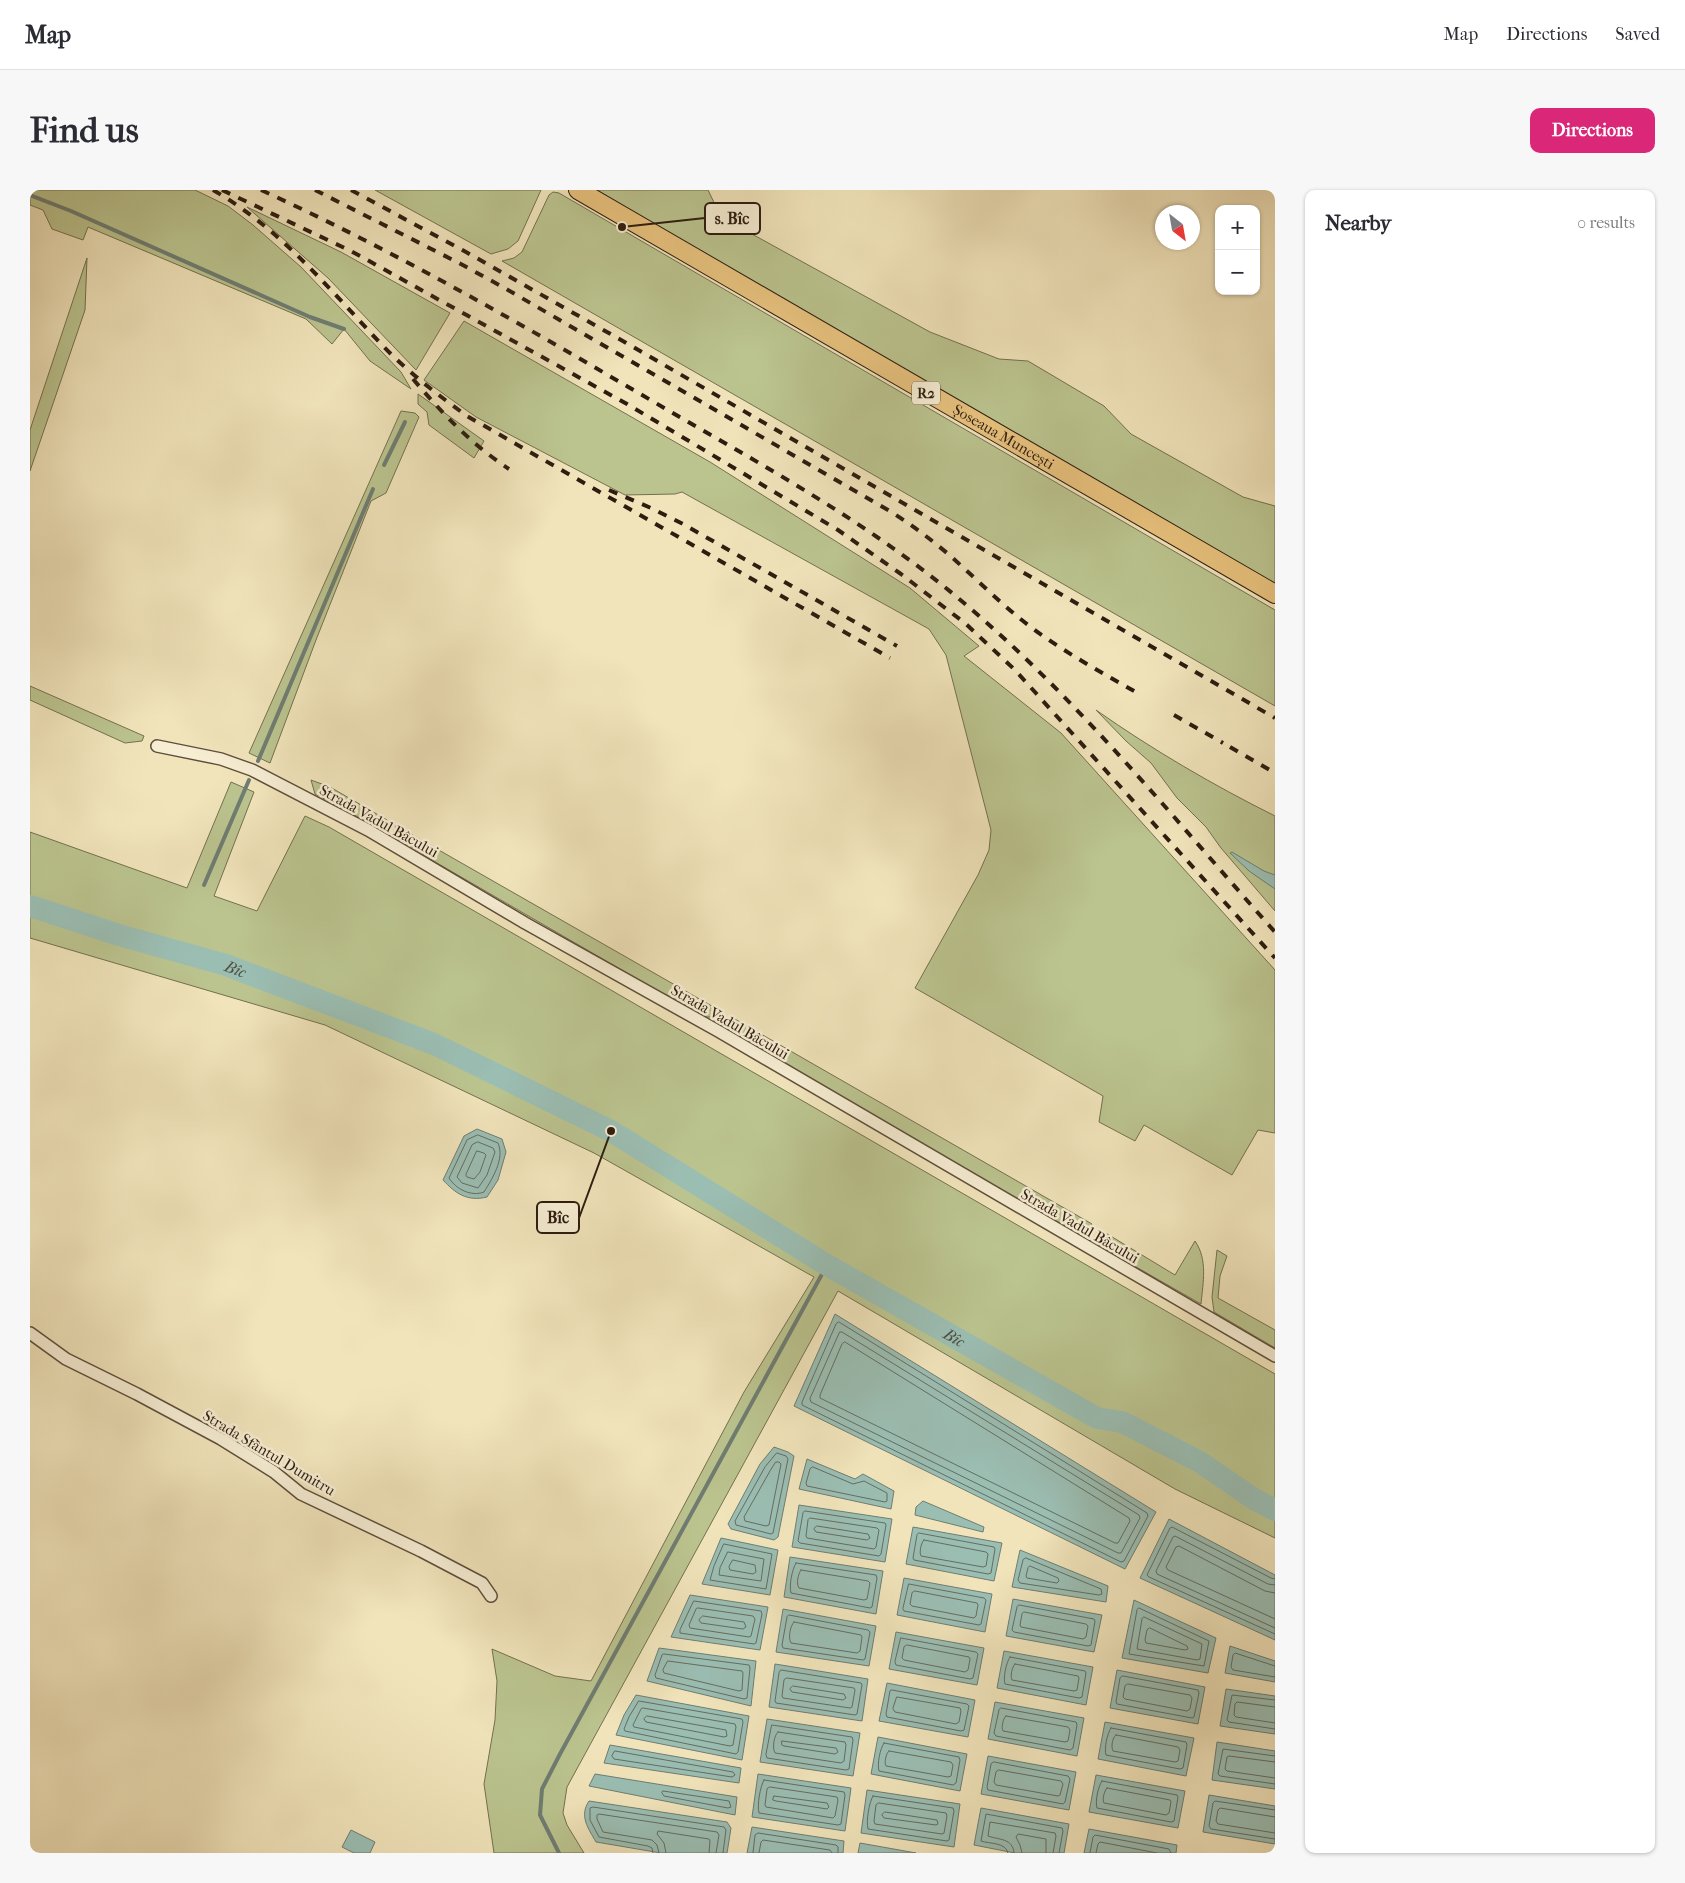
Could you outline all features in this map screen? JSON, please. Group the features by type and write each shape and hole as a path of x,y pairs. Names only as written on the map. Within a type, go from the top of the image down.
{"main road":[{"name":"Șoseaua Muncești","path":"578,190 1275,594"}],"street":[{"name":"Strada Vadul Bâcului","path":"157,746 221,759 252,770 368,830 526,924 718,1031 1275,1356"},
{"name":"Strada Sfântul Dumitru","path":"30,1333 66,1359 221,1439 274,1472 301,1494 421,1551 482,1583 491,1596"}],"green space":[{"path":"30,190 195,190 228,206 301,267 401,372 411,389 370,361 344,329 332,344 306,319 88,227 83,240 52,229 43,210 30,205"},
{"path":"375,190 541,190 518,241 508,249 491,254"},
{"path":"597,190 708,190 721,217 930,332 999,359 1028,361 1104,406 1131,434 1243,497 1275,506 1275,585 658,228"},
{"path":"553,192 559,193 1275,610 1275,706 502,261 514,258 522,252 549,195"},
{"path":"247,207 341,252 450,313 416,370 328,278"},
{"path":"87,258 85,310 30,471 30,430"},
{"path":"464,321 710,462 910,588 979,646 964,656 1061,733 1275,970 1275,1133 1258,1130 1232,1175 1144,1125 1135,1141 1099,1122 1103,1096 915,988 978,875 989,850 991,830 946,655 929,629 682,492 675,494 625,495 476,417 424,380"},
{"path":"418,394 484,441 474,458 429,425 427,412 418,404"},
{"path":"401,411 415,413 419,417 386,493 371,501 270,763 249,753"},
{"path":"30,686 144,736 142,741 125,743 30,700"},
{"path":"1096,710 1184,766 1275,816 1275,911 1221,848 1206,827 1177,798 1151,763 1126,741"},
{"path":"311,780 330,787 387,820 382,830 315,794"},
{"path":"231,782 254,792 214,896 257,911 305,816 329,827 1275,1374 1275,1538 1175,1489 838,1291 567,1787 563,1813 567,1825 584,1853 494,1853 484,1784 495,1720 497,1681 492,1649 555,1676 591,1681 744,1392 814,1277 594,1153 325,1025 30,938 30,832 187,888"},
{"path":"395,825 724,1013 717,1017 703,1017 430,859 398,838"},
{"path":"733,1018 1092,1224 1083,1238 735,1036 729,1024"},
{"path":"1099,1229 1175,1275 1195,1241 1203,1263 1201,1304 1094,1243 1094,1238"},
{"path":"1217,1250 1227,1256 1220,1276 1218,1298 1275,1330 1275,1348 1214,1312 1212,1297"}],"water":[{"path":"1232,852 1264,871 1275,875 1275,889 1249,871 1230,853"},
{"path":"477,1129 502,1139 506,1152 498,1180 487,1197 473,1198 462,1195 452,1189 443,1180 464,1136"},
{"path":"835,1314 1156,1512 1125,1569 794,1406"},
{"path":"774,1447 794,1456 778,1537 774,1540 731,1529 728,1524 760,1464"},
{"path":"807,1459 855,1479 863,1474 894,1491 891,1509 799,1489"},
{"path":"923,1501 984,1527 983,1532 915,1515 916,1507"},
{"path":"799,1505 892,1519 885,1562 792,1547"},
{"path":"1169,1519 1275,1575 1275,1640 1140,1578"},
{"path":"913,1527 1002,1543 994,1581 906,1564"},
{"path":"721,1538 778,1550 770,1595 702,1584"},
{"path":"1020,1550 1108,1586 1106,1602 1012,1587"},
{"path":"790,1557 883,1571 876,1614 784,1597"},
{"path":"904,1578 992,1594 985,1632 897,1615"},
{"path":"690,1595 768,1607 760,1650 671,1637"},
{"path":"1013,1599 1102,1615 1094,1652 1006,1636"},
{"path":"1134,1600 1216,1638 1208,1673 1122,1658"},
{"path":"783,1609 876,1626 869,1666 776,1652"},
{"path":"896,1632 984,1648 977,1685 889,1669"},
{"path":"1230,1646 1275,1661 1275,1682 1225,1673"},
{"path":"659,1648 756,1661 751,1706 647,1681"},
{"path":"1004,1651 1093,1667 1086,1705 997,1688"},
{"path":"775,1664 868,1679 862,1721 769,1707"},
{"path":"1117,1670 1205,1687 1198,1724 1110,1708"},
{"path":"887,1683 975,1700 968,1737 879,1721"},
{"path":"1226,1689 1275,1696 1275,1734 1220,1726"},
{"path":"636,1695 749,1716 742,1760 616,1735 624,1715"},
{"path":"995,1702 1084,1718 1077,1756 988,1739"},
{"path":"767,1719 860,1733 853,1776 760,1762"},
{"path":"1105,1722 1194,1738 1186,1776 1098,1759"},
{"path":"878,1737 967,1754 960,1791 871,1774"},
{"path":"1217,1742 1275,1751 1275,1789 1212,1780"},
{"path":"610,1745 741,1768 739,1783 604,1763"},
{"path":"988,1756 1076,1772 1069,1810 981,1794"},
{"path":"595,1774 737,1797 735,1815 589,1786"},
{"path":"758,1774 851,1788 845,1831 752,1817"},
{"path":"1096,1775 1185,1791 1178,1828 1089,1812"},
{"path":"867,1790 960,1804 954,1847 861,1833"},
{"path":"1209,1795 1275,1806 1275,1844 1203,1832"},
{"path":"589,1801 727,1822 731,1828 727,1853 661,1853 596,1842 585,1817 586,1806"},
{"path":"981,1808 1069,1824 1064,1853 1015,1853 974,1845"},
{"path":"752,1827 844,1841 843,1853 747,1853"},
{"path":"1089,1829 1177,1845 1176,1853 1084,1853"},
{"path":"351,1830 375,1842 370,1853 354,1853 342,1847"},
{"path":"860,1843 916,1853 858,1853"}],"waterway":[{"path":"30,195 71,211 310,317 344,329"},
{"path":"384,465 405,422"},
{"path":"258,761 373,489"},
{"path":"204,885 249,780"},
{"name":"Bîc","path":"30,906 119,935 226,965 434,1044 611,1131 827,1265 1097,1418 1122,1422 1200,1462 1254,1499 1275,1510"},
{"path":"559,1853 540,1815 542,1789 827,1265"}],"railway":[{"path":"213,190 261,223 283,242 324,282 393,356 423,383 467,416 890,658"},
{"path":"222,190 351,251 627,404 838,530 901,574 966,624 1015,670 1275,958"},
{"path":"261,190 362,239 509,318 814,496 928,574 1006,640 1087,720 1275,932"},
{"path":"315,190 501,286 888,510 940,547 1009,609 1047,639 1141,695"},
{"path":"351,190 466,252 614,336 1275,718"},
{"path":"413,379 458,427 482,449 509,469"},
{"path":"609,490 683,524 897,646"},
{"path":"1174,715 1223,743"},
{"path":"1230,747 1275,773"}],"place":[{"name":"s. Bîc","path":"622,227"},
{"name":"Bîc","path":"611,1131"}]}
